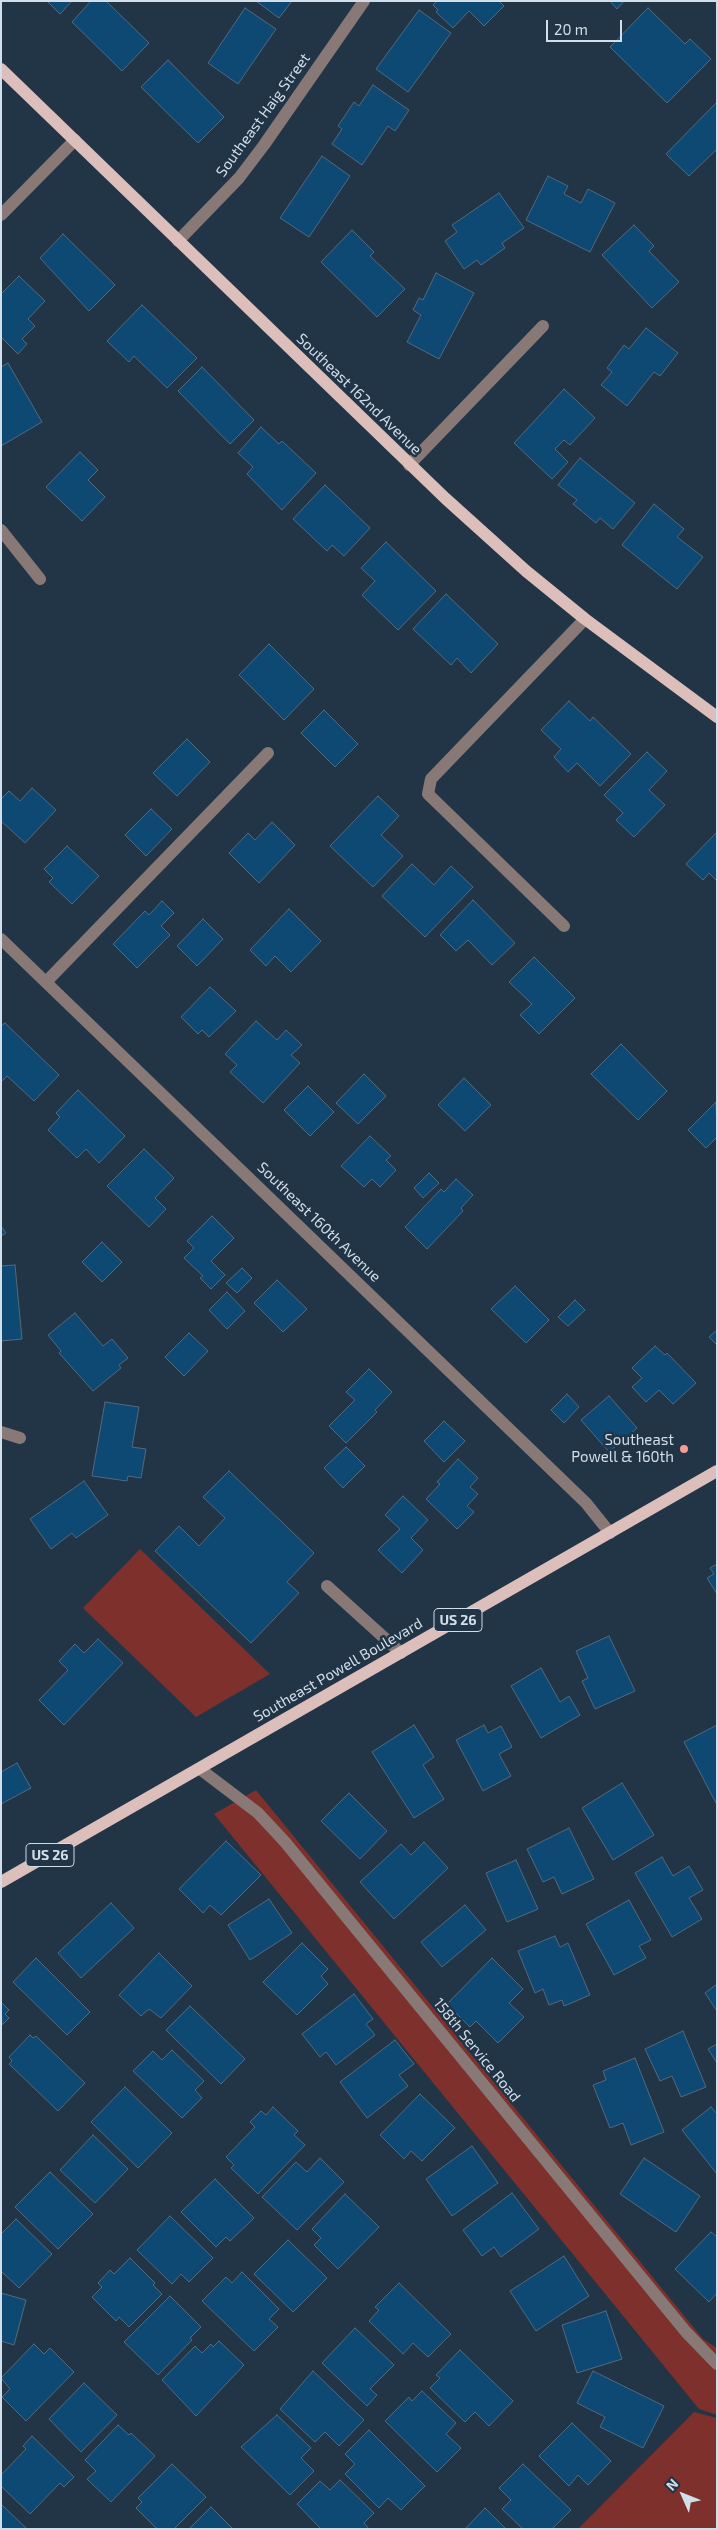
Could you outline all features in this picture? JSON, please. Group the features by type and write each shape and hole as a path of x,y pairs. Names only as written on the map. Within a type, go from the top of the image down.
{"main road":[{"name":"Southeast 162nd Avenue","path":"1,69 409,465 526,571 585,619 717,717"},
{"name":"Southeast Powell Boulevard","path":"3,1879 402,1653 717,1471"}],"street":[{"name":"Southeast Haig Street","path":"178,240 239,178 364,1"},
{"path":"1,215 75,140"},
{"path":"409,465 543,326"},
{"path":"1,530 40,579"},
{"path":"564,926 428,794 431,778 585,619"},
{"path":"46,982 268,753"},
{"name":"Southeast 160th Avenue","path":"1,939 586,1503 610,1533"},
{"path":"1,1432 20,1438"},
{"path":"327,1586 402,1653"},
{"name":"158th Service Road","path":"200,1768 258,1813 285,1842 686,2332 717,2364"}],"shaded area":[{"path":"140,1549 270,1674 196,1717 83,1608"},
{"path":"256,1790 703,2339 717,2348 717,2415 699,2409 214,1814"},
{"path":"694,2412 717,2418 717,2529 578,2529"}],"building":[{"path":"47,1 72,1 60,14"},
{"path":"91,1 106,1 149,43 122,71 72,22"},
{"path":"256,1 292,1 279,18"},
{"path":"437,1 499,1 504,6 484,26 469,11 453,28 436,12 438,10 433,5"},
{"path":"610,1 624,1 617,9"},
{"path":"245,8 276,29 238,84 208,63"},
{"path":"648,8 685,44 690,39 711,59 667,103 610,47"},
{"path":"419,10 451,33 408,92 376,69"},
{"path":"168,60 224,117 198,143 141,87"},
{"path":"373,85 409,110 395,131 388,126 362,165 332,144 342,129 338,126 354,102 359,106"},
{"path":"717,102 717,149 689,176 666,154"},
{"path":"322,156 350,176 309,237 280,218"},
{"path":"548,176 568,186 564,194 581,203 588,189 615,203 590,252 526,220"},
{"path":"499,193 524,228 502,243 505,248 481,265 477,260 464,269 445,241 457,232 452,225"},
{"path":"634,225 654,246 649,251 679,282 652,308 602,255"},
{"path":"352,230 374,252 370,256 405,289 377,317 321,262"},
{"path":"63,234 115,285 89,311 40,258"},
{"path":"436,273 474,293 439,359 407,342 421,315 413,310 419,298 423,300"},
{"path":"19,276 45,301 28,319 35,326 22,339 27,344 18,354 1,337 1,294"},
{"path":"142,305 197,358 167,388 134,356 129,362 107,341"},
{"path":"646,328 678,353 660,376 654,372 627,406 601,385 612,372 607,368 624,345 629,349"},
{"path":"8,363 42,422 1,446 1,367"},
{"path":"202,367 254,420 230,444 178,391"},
{"path":"564,389 595,418 570,445 564,440 555,449 568,462 552,479 514,443"},
{"path":"261,427 279,444 282,441 316,473 282,510 247,474 253,467 238,453"},
{"path":"80,452 98,470 88,480 105,497 82,521 46,487"},
{"path":"580,458 635,503 613,529 600,518 596,523 573,504 577,500 558,485"},
{"path":"325,485 370,528 344,556 332,545 327,551 293,519"},
{"path":"654,504 684,529 677,537 703,557 677,589 622,545"},
{"path":"386,542 436,591 398,630 362,595 375,581 361,568"},
{"path":"446,594 498,644 471,673 457,658 451,665 413,629"},
{"path":"269,644 314,689 284,720 239,675"},
{"path":"569,701 590,721 593,717 631,754 600,786 577,763 568,772 554,757 561,749 541,730"},
{"path":"324,710 358,744 335,767 301,733"},
{"path":"187,739 210,762 177,796 153,773"},
{"path":"647,752 667,771 649,790 665,805 634,837 616,820 623,813 604,795"},
{"path":"32,788 56,810 25,843 1,821 1,799 9,791 20,801"},
{"path":"378,796 399,816 381,835 403,856 373,887 330,846"},
{"path":"151,809 172,829 146,856 125,835"},
{"path":"272,822 295,845 259,883 229,853 248,833 255,840"},
{"path":"717,832 717,881 709,873 703,880 686,864"},
{"path":"67,846 99,876 72,904 49,882 53,878 44,869"},
{"path":"412,864 434,885 451,866 473,887 425,937 382,896"},
{"path":"473,900 515,943 492,965 468,940 456,951 440,935"},
{"path":"162,901 174,913 161,926 170,935 137,968 113,944 145,911 149,915"},
{"path":"289,909 321,941 291,972 275,956 266,966 250,950"},
{"path":"203,919 223,939 197,966 177,946"},
{"path":"534,957 575,998 539,1034 520,1015 532,1004 509,982"},
{"path":"210,987 236,1011 209,1037 202,1030 198,1034 181,1017"},
{"path":"256,1021 277,1040 286,1030 302,1045 291,1055 300,1063 263,1103 230,1072 237,1065 225,1054"},
{"path":"5,1023 59,1075 34,1101 7,1076 1,1082 1,1026"},
{"path":"621,1044 667,1091 638,1120 591,1074"},
{"path":"364,1074 386,1096 358,1124 336,1103"},
{"path":"464,1078 491,1105 465,1131 438,1105"},
{"path":"308,1086 334,1112 310,1136 284,1110"},
{"path":"78,1090 125,1136 99,1163 86,1149 77,1158 48,1130 60,1117 56,1113"},
{"path":"716,1102 717,1137 706,1148 688,1130"},
{"path":"370,1136 391,1156 386,1160 396,1170 380,1187 372,1179 364,1187 341,1166"},
{"path":"144,1149 174,1178 155,1198 166,1209 149,1227 107,1186"},
{"path":"429,1173 439,1183 423,1198 414,1188"},
{"path":"456,1179 473,1195 461,1208 463,1211 427,1249 405,1227 441,1189 444,1192"},
{"path":"212,1216 234,1238 211,1261 225,1275 211,1289 200,1278 203,1276 184,1258 194,1248 187,1241"},
{"path":"1,1226 6,1233 1,1236"},
{"path":"102,1242 122,1262 102,1282 82,1262"},
{"path":"15,1265 22,1339 1,1341 1,1266"},
{"path":"242,1268 252,1278 237,1293 226,1283"},
{"path":"277,1280 307,1309 283,1332 254,1303"},
{"path":"515,1286 549,1320 526,1343 491,1309"},
{"path":"227,1292 245,1311 227,1329 209,1310"},
{"path":"575,1300 585,1310 568,1326 558,1317"},
{"path":"75,1313 103,1346 112,1339 128,1358 119,1365 121,1368 93,1391 59,1353 61,1351 48,1335"},
{"path":"717,1330 717,1345 709,1337"},
{"path":"189,1333 208,1351 184,1376 165,1357"},
{"path":"655,1346 665,1355 667,1353 696,1383 673,1404 659,1390 646,1402 632,1387 642,1378 632,1368"},
{"path":"369,1369 392,1392 375,1410 377,1412 346,1443 329,1426 355,1400 346,1392"},
{"path":"567,1394 579,1407 564,1423 551,1410"},
{"path":"609,1396 637,1428 609,1452 581,1420"},
{"path":"105,1402 139,1407 132,1447 146,1449 141,1478 128,1476 127,1481 92,1476"},
{"path":"444,1421 465,1441 444,1462 424,1441"},
{"path":"346,1447 365,1466 343,1488 324,1468"},
{"path":"458,1459 478,1478 470,1487 478,1494 467,1506 474,1512 457,1529 426,1499 440,1484 437,1482"},
{"path":"229,1471 314,1553 287,1582 299,1593 251,1643 155,1551 179,1526 199,1546 225,1518 203,1497"},
{"path":"84,1481 108,1515 76,1538 72,1533 51,1549 30,1519"},
{"path":"403,1496 428,1520 411,1538 423,1550 402,1573 378,1550 400,1529 385,1515"},
{"path":"717,1564 717,1594 707,1578 714,1574 710,1568"},
{"path":"609,1636 635,1691 595,1709 582,1681 588,1678 576,1651"},
{"path":"98,1639 123,1663 64,1725 39,1700 68,1670 59,1661 75,1644 84,1653"},
{"path":"541,1668 560,1702 569,1696 580,1715 541,1738 511,1686"},
{"path":"414,1725 434,1757 423,1765 444,1799 414,1818 372,1752"},
{"path":"484,1725 488,1733 501,1726 512,1747 499,1754 511,1776 483,1791 456,1740"},
{"path":"717,1725 717,1803 716,1803 684,1742"},
{"path":"17,1763 31,1788 1,1804 1,1772"},
{"path":"622,1783 654,1835 613,1860 582,1808"},
{"path":"349,1793 387,1831 360,1859 321,1821"},
{"path":"569,1828 594,1879 562,1894 554,1877 543,1882 527,1849"},
{"path":"226,1841 261,1875 221,1915 210,1905 203,1913 179,1889"},
{"path":"424,1842 448,1868 394,1919 360,1882 401,1844 411,1855"},
{"path":"662,1857 673,1876 689,1866 703,1890 689,1898 702,1919 672,1937 635,1873"},
{"path":"516,1860 538,1909 507,1922 486,1873"},
{"path":"269,1899 292,1933 250,1960 228,1925"},
{"path":"629,1900 651,1940 639,1946 646,1958 614,1975 586,1924"},
{"path":"111,1903 134,1928 81,1978 58,1953"},
{"path":"465,1905 486,1930 442,1967 421,1942"},
{"path":"555,1936 560,1947 568,1943 590,1995 564,2006 562,2000 549,2005 543,1989 535,1993 518,1951"},
{"path":"302,1943 328,1969 321,1976 328,1984 297,2015 263,1982"},
{"path":"159,1953 192,1986 161,2018 149,2009 141,2016 119,1995"},
{"path":"36,1958 90,2012 67,2035 13,1982"},
{"path":"492,1958 523,1989 509,2003 524,2017 498,2043 476,2021 470,2027 447,2004"},
{"path":"717,1984 717,2011 705,1993"},
{"path":"354,1994 373,2019 366,2024 375,2035 336,2065 326,2052 320,2057 302,2034"},
{"path":"1,2002 9,2010 5,2014 9,2018 2,2025"},
{"path":"190,2006 245,2059 221,2084 166,2030"},
{"path":"683,2031 706,2087 681,2097 672,2076 660,2081 645,2049"},
{"path":"30,2035 33,2038 36,2036 85,2083 58,2111 9,2064 12,2061 9,2057"},
{"path":"395,2040 414,2064 399,2075 408,2086 367,2118 340,2082"},
{"path":"717,2044 717,2063 708,2049"},
{"path":"172,2050 204,2081 195,2090 202,2098 182,2118 133,2071 153,2051 162,2060"},
{"path":"635,2058 664,2132 631,2145 623,2123 610,2128 593,2085 606,2080 603,2071"},
{"path":"125,2087 172,2133 138,2168 91,2122"},
{"path":"420,2094 455,2128 422,2161 411,2151 404,2159 380,2135"},
{"path":"273,2107 298,2131 294,2135 305,2145 258,2194 231,2168 234,2165 226,2157 255,2127 250,2122 261,2111 266,2115"},
{"path":"711,2107 717,2114 717,2174 682,2130"},
{"path":"93,2135 128,2169 95,2203 60,2170"},
{"path":"472,2146 498,2183 452,2216 426,2179"},
{"path":"320,2158 344,2182 297,2230 262,2197 296,2162 307,2172"},
{"path":"644,2158 700,2196 676,2232 620,2194"},
{"path":"50,2172 93,2214 58,2249 15,2207"},
{"path":"215,2179 254,2218 230,2241 226,2237 216,2247 181,2212"},
{"path":"512,2193 539,2229 501,2257 494,2247 482,2256 463,2230"},
{"path":"345,2194 379,2227 338,2269 314,2245 321,2238 312,2229"},
{"path":"170,2216 213,2258 189,2282 181,2274 172,2284 137,2250"},
{"path":"16,2219 52,2254 19,2288 1,2271 1,2234"},
{"path":"711,2232 717,2237 717,2293 709,2302 675,2269"},
{"path":"288,2240 327,2278 293,2312 254,2274"},
{"path":"564,2256 589,2296 536,2331 510,2291"},
{"path":"130,2258 155,2283 153,2285 162,2294 129,2327 119,2317 116,2321 92,2297 102,2287 98,2283 110,2270 114,2274"},
{"path":"242,2272 279,2309 269,2319 278,2327 254,2351 202,2301 226,2277 232,2283"},
{"path":"399,2283 451,2334 428,2357 413,2343 403,2354 369,2321 379,2310 375,2307"},
{"path":"1,2293 26,2300 14,2345 1,2341"},
{"path":"170,2296 201,2327 190,2338 192,2340 158,2375 124,2342"},
{"path":"606,2311 622,2359 577,2373 562,2325"},
{"path":"355,2328 394,2365 370,2389 377,2395 367,2406 322,2363"},
{"path":"219,2341 244,2365 196,2416 162,2380 195,2346 202,2353 211,2344 213,2347"},
{"path":"34,2344 44,2354 50,2348 74,2372 26,2421 2,2397 10,2389 1,2378"},
{"path":"460,2350 513,2401 489,2426 475,2412 465,2422 430,2388 440,2378 436,2375"},
{"path":"313,2371 364,2420 339,2446 325,2432 315,2442 280,2409"},
{"path":"593,2371 664,2406 643,2448 600,2427 605,2417 577,2403"},
{"path":"84,2383 117,2415 81,2452 49,2419"},
{"path":"422,2391 456,2423 446,2434 461,2448 437,2472 385,2421 409,2397 412,2401"},
{"path":"277,2415 311,2448 301,2458 314,2471 290,2495 241,2447"},
{"path":"572,2423 611,2461 588,2485 578,2475 569,2486 539,2456"},
{"path":"118,2425 129,2435 131,2433 155,2456 111,2502 87,2479 96,2471 85,2460"},
{"path":"369,2430 425,2486 401,2510 388,2498 379,2508 345,2474 355,2464 345,2454"},
{"path":"32,2436 74,2477 64,2487 60,2483 30,2514 1,2486 1,2475 26,2449 23,2446"},
{"path":"172,2464 206,2497 174,2529 157,2529 136,2508 142,2502 138,2498"},
{"path":"523,2464 571,2510 552,2529 523,2529 502,2509 511,2500 499,2488"},
{"path":"340,2480 374,2513 364,2523 369,2529 321,2529 297,2504 320,2481 330,2490"},
{"path":"1,2504 27,2529 1,2529"},
{"path":"211,2507 233,2529 189,2529"},
{"path":"485,2508 506,2529 465,2529"}],"place":[{"name":"Southeast Powell & 160th","path":"684,1449"}]}
